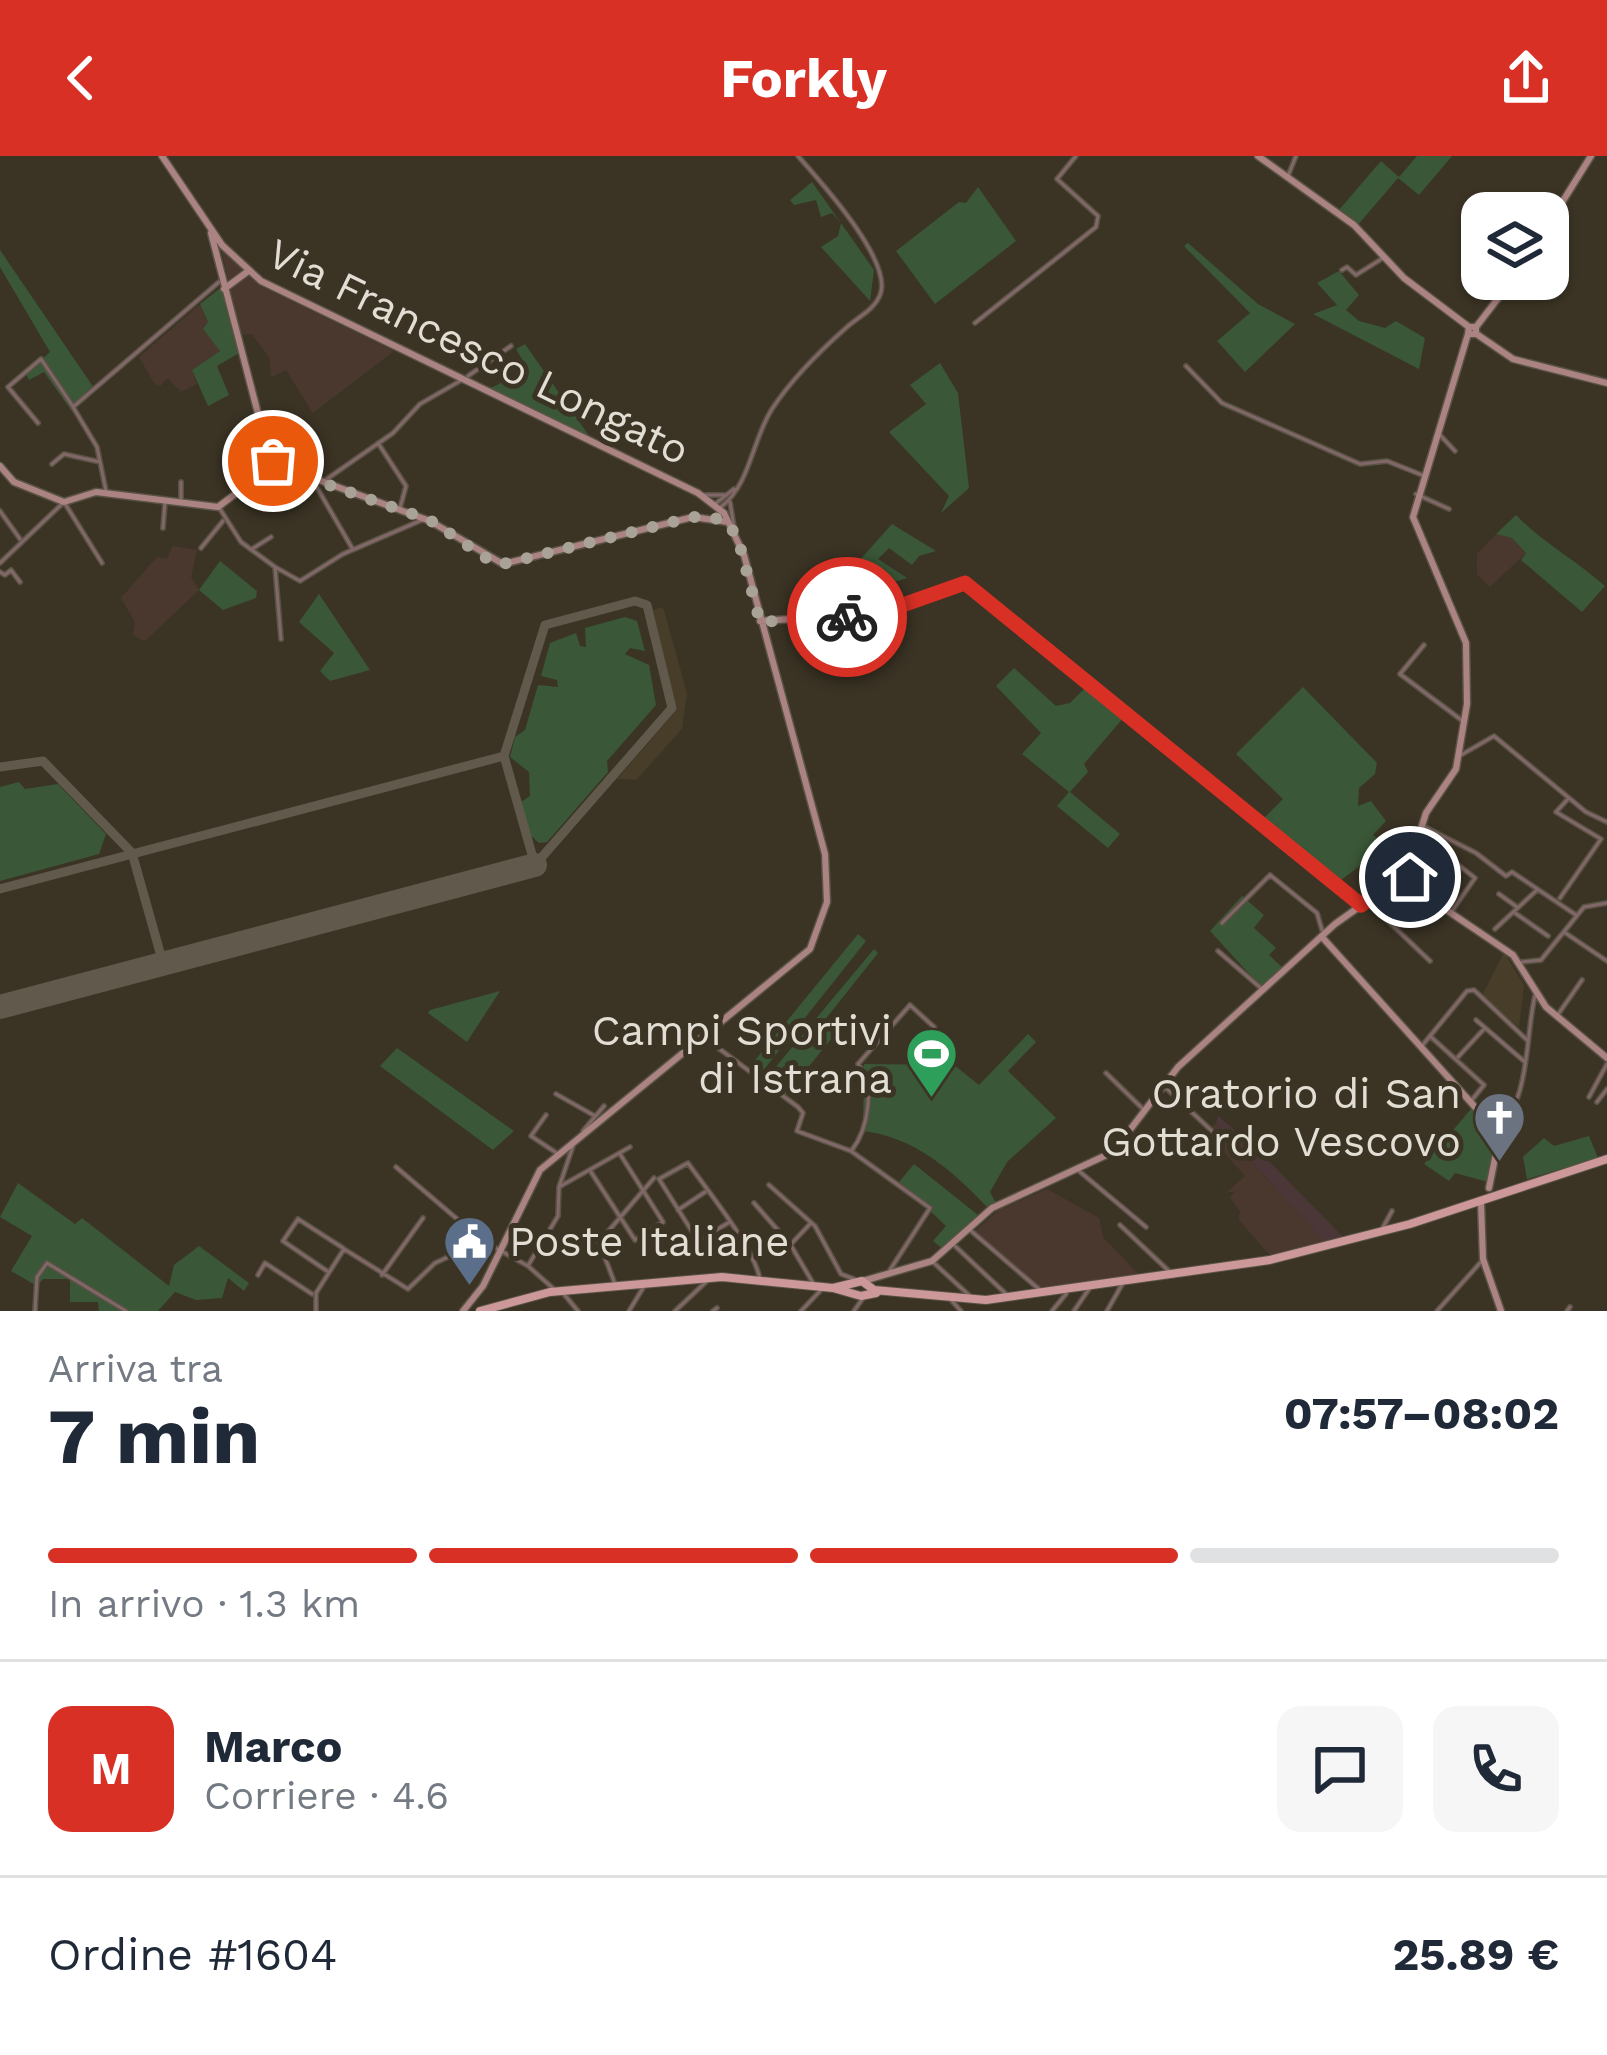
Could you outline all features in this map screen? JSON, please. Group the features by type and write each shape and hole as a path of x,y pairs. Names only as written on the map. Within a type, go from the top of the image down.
{"main road":[{"path":"482,1310 559,1291 643,1288 708,1278 861,1286 974,1301 1124,1283 1319,1250 1481,1207 1607,1159"}],"street":[{"name":"Via Francesco Longato","path":"162,156 247,272 698,493 735,529"},
{"path":"271,461 424,518 492,562 503,564 697,517 736,488 775,404 843,329 873,306 882,288 880,268 868,249 798,156"},
{"path":"975,323 1096,227 1099,216 1091,205 1058,179 1076,156"},
{"path":"1258,156 1354,225 1384,257 1513,359 1607,383"},
{"path":"1288,178 1296,156"},
{"path":"1569,192 1591,156"},
{"path":"205,219 271,461"},
{"path":"1342,270 1347,267 1356,275 1384,257"},
{"path":"73,407 223,285 247,272"},
{"path":"856,1307 861,1286 888,1271 932,1261 1001,1203 1124,1142 1162,1085 1324,936 1407,873 1422,825 1461,755 1468,648 1415,528 1417,494 1472,331 1497,300"},
{"path":"323,481 378,443 420,404 511,346"},
{"path":"38,423 8,387 40,359 73,407 102,463 106,493"},
{"path":"1186,366 1222,403 1360,464 1387,461 1423,475"},
{"path":"1438,433 1455,451"},
{"path":"378,443 406,486 399,509"},
{"path":"52,464 62,454 102,463"},
{"path":"0,563 64,502 106,493 218,507 271,461"},
{"path":"0,466 14,482 64,502 103,563"},
{"path":"311,477 353,550"},
{"path":"1,485 14,482"},
{"path":"181,482 181,502"},
{"path":"698,493 728,497"},
{"path":"1417,494 1449,509"},
{"path":"463,1311 479,1295 533,1179 810,949 827,902 825,854 728,497"},
{"path":"163,528 165,500"},
{"path":"218,507 252,549 300,581 353,550 424,518"},
{"path":"0,511 22,542"},
{"path":"697,517 722,519 735,529"},
{"path":"202,548 225,519"},
{"path":"252,549 271,537"},
{"path":"275,567 281,639"},
{"path":"0,572 5,575 11,570 20,582"},
{"path":"760,622 872,614 956,584 970,585 1430,961"},
{"path":"1424,645 1400,674 1464,722"},
{"path":"1461,755 1494,736 1569,798 1607,822"},
{"path":"1558,901 1600,839 1556,812 1569,798"},
{"path":"1422,825 1576,915"},
{"path":"1447,856 1475,878 1450,914"},
{"path":"1407,873 1450,914 1520,962 1535,994 1607,1061 1589,1097"},
{"path":"1222,923 1270,875 1317,913 1324,936 1495,1131"},
{"path":"1496,929 1538,890"},
{"path":"1498,894 1548,936"},
{"path":"1520,962 1541,960 1576,915 1590,904 1607,904"},
{"path":"1563,932 1607,961"},
{"path":"1218,951 1263,990"},
{"path":"1557,1016 1582,980"},
{"path":"1420,1048 1467,991 1474,990 1527,1040"},
{"path":"1489,1188 1495,1131 1512,1108 1525,1062 1535,994"},
{"path":"851,1151 864,1134 868,1080 858,1064 910,1005 934,1027"},
{"path":"1476,1020 1525,1062"},
{"path":"1456,1059 1485,1028"},
{"path":"1430,1036 1484,1085 1471,1101"},
{"path":"706,1039 798,1107 803,1113 796,1131 851,1151 930,1208 888,1271"},
{"path":"1106,1073 1145,1111"},
{"path":"1162,1085 1213,1132"},
{"path":"1597,1102 1607,1089"},
{"path":"556,1094 595,1115"},
{"path":"528,1266 558,1216 560,1187 577,1141 604,1106"},
{"path":"546,1115 531,1136 560,1154"},
{"path":"560,1187 630,1147"},
{"path":"591,1172 635,1240 663,1222 620,1154"},
{"path":"728,1223 698,1241 660,1178 687,1163 707,1191 758,1268 760,1281"},
{"path":"396,1167 483,1241 528,1266 578,1311"},
{"path":"1077,1169 1147,1228"},
{"path":"614,1289 599,1244 654,1178"},
{"path":"770,1185 811,1222 842,1276 861,1286"},
{"path":"678,1210 707,1191"},
{"path":"754,1203 822,1287 801,1311"},
{"path":"1481,1207 1483,1257 1501,1311"},
{"path":"1381,1232 1392,1211"},
{"path":"382,1275 423,1218"},
{"path":"328,1272 283,1241 298,1219 407,1289 435,1263 483,1241"},
{"path":"790,1244 811,1222"},
{"path":"1120,1225 1172,1274"},
{"path":"969,1229 1042,1292"},
{"path":"953,1245 1007,1297"},
{"path":"316,1311 314,1298 344,1250"},
{"path":"1437,1311 1483,1257"},
{"path":"932,1261 974,1301"},
{"path":"35,1311 37,1277 46,1263 126,1311"},
{"path":"258,1275 265,1263 314,1298"},
{"path":"676,1310 708,1278"},
{"path":"1107,1311 1124,1283"},
{"path":"1074,1311 1091,1285"},
{"path":"629,1311 643,1288"},
{"path":"1052,1311 1068,1288"},
{"path":"479,1295 482,1310"},
{"path":"479,1295 482,1310"},
{"path":"952,1300 961,1311"}],"shaded area":[{"path":"221,248 258,285 394,351 313,413 286,370 271,377 269,357 252,334 241,335"},
{"path":"200,304 220,351 192,370 197,384 181,392 168,378 160,386 154,383 139,357"},
{"path":"1496,534 1512,538 1526,553 1490,587 1477,574 1477,554"},
{"path":"173,546 197,550 191,577 199,590 145,641 133,635 135,622 121,598 157,557 167,559"},
{"path":"663,607 687,693 682,729 636,780 617,779 676,711 653,610"},
{"path":"1504,952 1524,985 1519,1027 1482,996"},
{"path":"1218,1116 1345,1239 1326,1244 1216,1123"},
{"path":"1216,1123 1329,1248 1274,1260 1239,1220 1240,1211 1230,1197 1235,1192 1227,1192 1245,1176 1207,1132"},
{"path":"1047,1189 1099,1218 1103,1237 1142,1278 1039,1287 974,1232 999,1210"}],"green space":[{"path":"1417,156 1452,156 1419,195 1398,178 1357,226 1338,211 1381,161 1399,177"},
{"path":"812,182 840,222 832,213 821,217 816,200 794,205 790,200"},
{"path":"978,187 1016,241 935,304 896,251 959,202 966,203"},
{"path":"841,223 874,270 870,301 821,247 838,236"},
{"path":"1188,243 1258,304 1295,324 1245,372 1217,341 1250,313 1184,246"},
{"path":"0,250 94,388 71,410 44,372 29,380 26,374 50,352 0,267"},
{"path":"1339,271 1359,295 1346,310 1359,321 1385,328 1396,321 1425,338 1419,369 1313,314 1337,305 1317,283"},
{"path":"223,286 239,353 217,366 229,395 208,406 192,370 220,351 203,329 208,322 200,304"},
{"path":"525,344 592,440 489,389 528,369 516,349"},
{"path":"940,363 958,393 969,488 941,513 949,496 889,432 926,404 910,385"},
{"path":"1516,515 1605,586 1582,612 1521,560 1526,553 1512,538 1496,534"},
{"path":"892,524 936,551 919,556 912,565 889,548 878,559 907,578 888,584 889,594 857,563"},
{"path":"220,561 257,591 256,598 223,610 199,590"},
{"path":"319,594 370,670 330,681 320,671 334,653 299,622"},
{"path":"625,617 637,621 645,651 630,648 625,654 649,665 656,705 607,761 608,772 547,842 539,843 530,835 521,802 530,796 529,772 510,757 515,737 525,730 538,685 558,687 557,680 541,676 550,643 576,633 580,646 586,647 585,628"},
{"path":"1014,668 1056,706 1070,703 1087,686 1124,717 1084,764 1088,772 1070,792 1120,834 1108,848 1057,806 1069,792 1022,754 1041,733 996,686"},
{"path":"1303,687 1377,763 1375,774 1359,788 1358,806 1371,801 1386,821 1373,835 1387,846 1385,856 1405,870 1392,882 1369,859 1337,883 1262,820 1283,799 1236,754"},
{"path":"19,782 25,789 58,784 106,834 99,854 0,881 0,787"},
{"path":"1242,896 1264,915 1254,928 1276,948 1269,955 1284,969 1263,989 1210,931"},
{"path":"858,934 866,941 758,1077 747,1070"},
{"path":"874,949 878,953 824,1021 836,1033 785,1096 764,1081"},
{"path":"500,991 467,1042 428,1013 430,1010"},
{"path":"1028,1034 1036,1042 1008,1071 1056,1118 1007,1162 990,1192 997,1205 989,1209 947,1169 916,1148 863,1131 864,1064 954,1065 979,1085"},
{"path":"397,1048 514,1131 493,1150 380,1066"},
{"path":"1471,1109 1495,1138 1488,1182 1455,1173 1449,1181 1424,1164"},
{"path":"1589,1136 1598,1158 1527,1179 1523,1157 1544,1138 1554,1146"},
{"path":"914,1164 978,1215 943,1249 933,1241 946,1226 899,1182"},
{"path":"18,1183 75,1224 82,1218 169,1286 174,1265 199,1246 249,1283 244,1291 228,1278 222,1298 196,1300 175,1292 158,1311 99,1311 98,1302 70,1302 70,1279 43,1279 37,1286 11,1271 32,1236 0,1217"}],"taxiway":[{"path":"504,756 545,625 635,601 647,605 672,708 535,865"},
{"path":"0,889 504,756 535,865"},
{"path":"0,767 43,761 132,853 163,963"}],"runway":[{"path":"0,1007 535,865"}],"way so far":[{"path":"273,461 268,452 271,465 430,520 492,562 503,564 693,517 722,519 737,535 760,622 847,617"}],"place":[{"name":"Campi Sportivi di Istrana","path":"931,1100"},
{"name":"Oratorio di San Gottardo Vescovo","path":"1500,1163"},
{"name":"Poste Italiane","path":"470,1287"}],"route":[{"path":"847,617 880,613 965,583 1361,905 1407,873 1410,877"}]}
